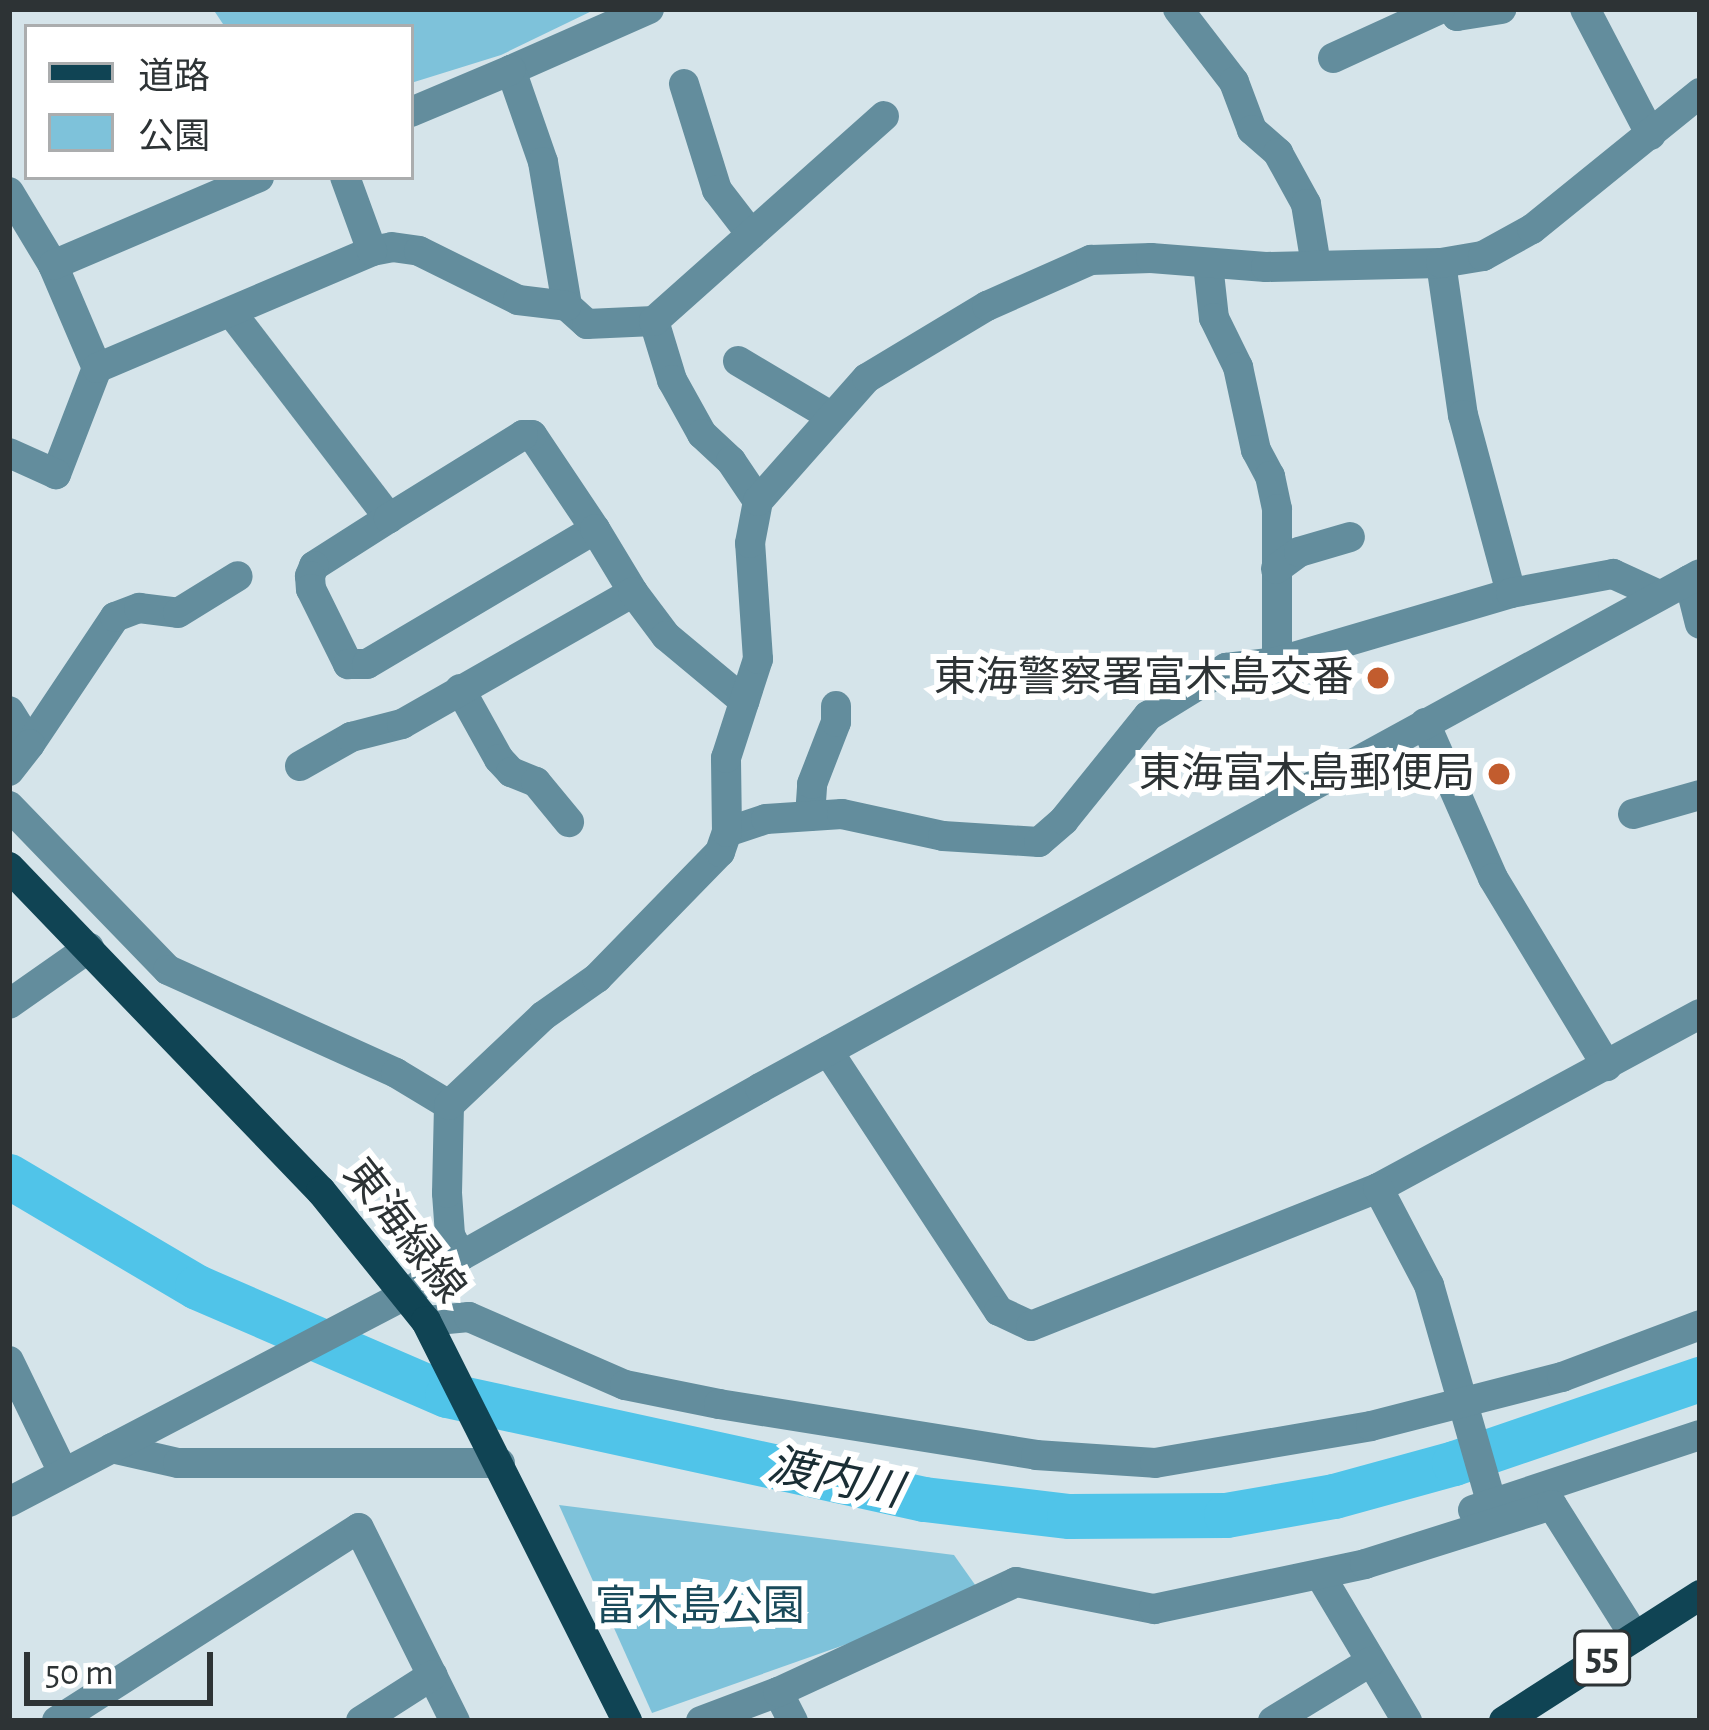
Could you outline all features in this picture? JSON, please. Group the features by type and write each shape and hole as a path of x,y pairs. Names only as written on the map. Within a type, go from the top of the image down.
{"main road":[{"name":"東海緑線","path":"9,867 321,1191 426,1322 487,1434 627,1721"},
{"name":"55","path":"1504,1721 1700,1595"}],"street":[{"path":"414,111 649,9"},
{"path":"1178,9 1234,82 1252,130 1278,153 1306,204 1316,265"},
{"path":"1333,58 1440,9"},
{"path":"1453,9 1456,16 1501,9"},
{"path":"1585,9 1651,135"},
{"path":"511,70 543,162 567,306"},
{"path":"684,84 717,190 751,234"},
{"path":"461,1256 450,1235 449,1105 543,1016 597,978 720,852 728,832 726,758 758,659 750,543 758,501 814,441 830,415 885,366 987,305 1081,262 1105,257 1316,265 1441,263 1483,256 1532,230 1700,93"},
{"path":"97,368 372,251 392,247 418,251 518,300 567,306 587,325 654,321 884,116"},
{"path":"53,265 253,180"},
{"path":"346,180 372,251"},
{"path":"9,192 53,265 97,368 56,474 9,453"},
{"path":"1441,263 1463,415 1511,593"},
{"path":"1208,264 1214,318 1238,367 1256,450 1270,476 1277,509 1277,662"},
{"path":"231,312 388,518"},
{"path":"654,321 671,380 702,434 731,461 758,501"},
{"path":"738,361 830,415"},
{"path":"595,529 367,664 348,664 310,589 314,566 524,435 532,435 595,529 633,592 665,636 744,701"},
{"path":"1276,568 1299,552 1350,537"},
{"path":"728,832 766,820 842,814 906,831 1039,842 1064,820 1148,716 1226,668 1277,662 1511,593 1613,574 1659,595"},
{"path":"9,771 115,617 139,608 178,613 238,576"},
{"path":"9,1502 405,1295 461,1256 828,1051 1695,577 1700,624"},
{"path":"300,766 351,736 402,724 633,592"},
{"path":"460,689 500,759 511,772 536,782 569,822"},
{"path":"810,816 812,784 836,722 836,706"},
{"path":"9,711 30,744"},
{"path":"1425,723 1493,878 1607,1066"},
{"path":"1633,814 1700,795"},
{"path":"9,806 169,970 396,1073 449,1105"},
{"path":"9,1004 89,948"},
{"path":"828,1051 999,1311 1031,1326 1378,1188 1700,1014"},
{"path":"1378,1188 1429,1285 1492,1505"},
{"path":"426,1322 469,1317 625,1385 1036,1455 1177,1460 1467,1409 1700,1325"},
{"path":"9,1361 63,1472"},
{"path":"1365,1564 1360,1544 1700,1435"},
{"path":"112,1448 200,1464 500,1463"},
{"path":"701,1721 778,1692 1016,1582 1154,1609 1365,1564 1552,1505 1635,1637"},
{"path":"57,1721 359,1528 454,1721"},
{"path":"1320,1575 1407,1721"},
{"path":"1273,1721 1370,1662"},
{"path":"361,1721 433,1676"},
{"path":"778,1692 793,1721"}],"green space":[{"path":"213,9 596,9 501,55 414,82 414,24 223,24"},
{"name":"富木島公園","path":"559,1505 954,1555 983,1596 652,1713"}],"waterway":[{"name":"渡内川","path":"9,1176 197,1287 447,1395 924,1499 1069,1516 1226,1515 1334,1496 1454,1463 1700,1379"}],"place":[{"name":"東海警察署富木島交番","path":"1378,678"},
{"name":"東海富木島郵便局","path":"1499,774"}]}
